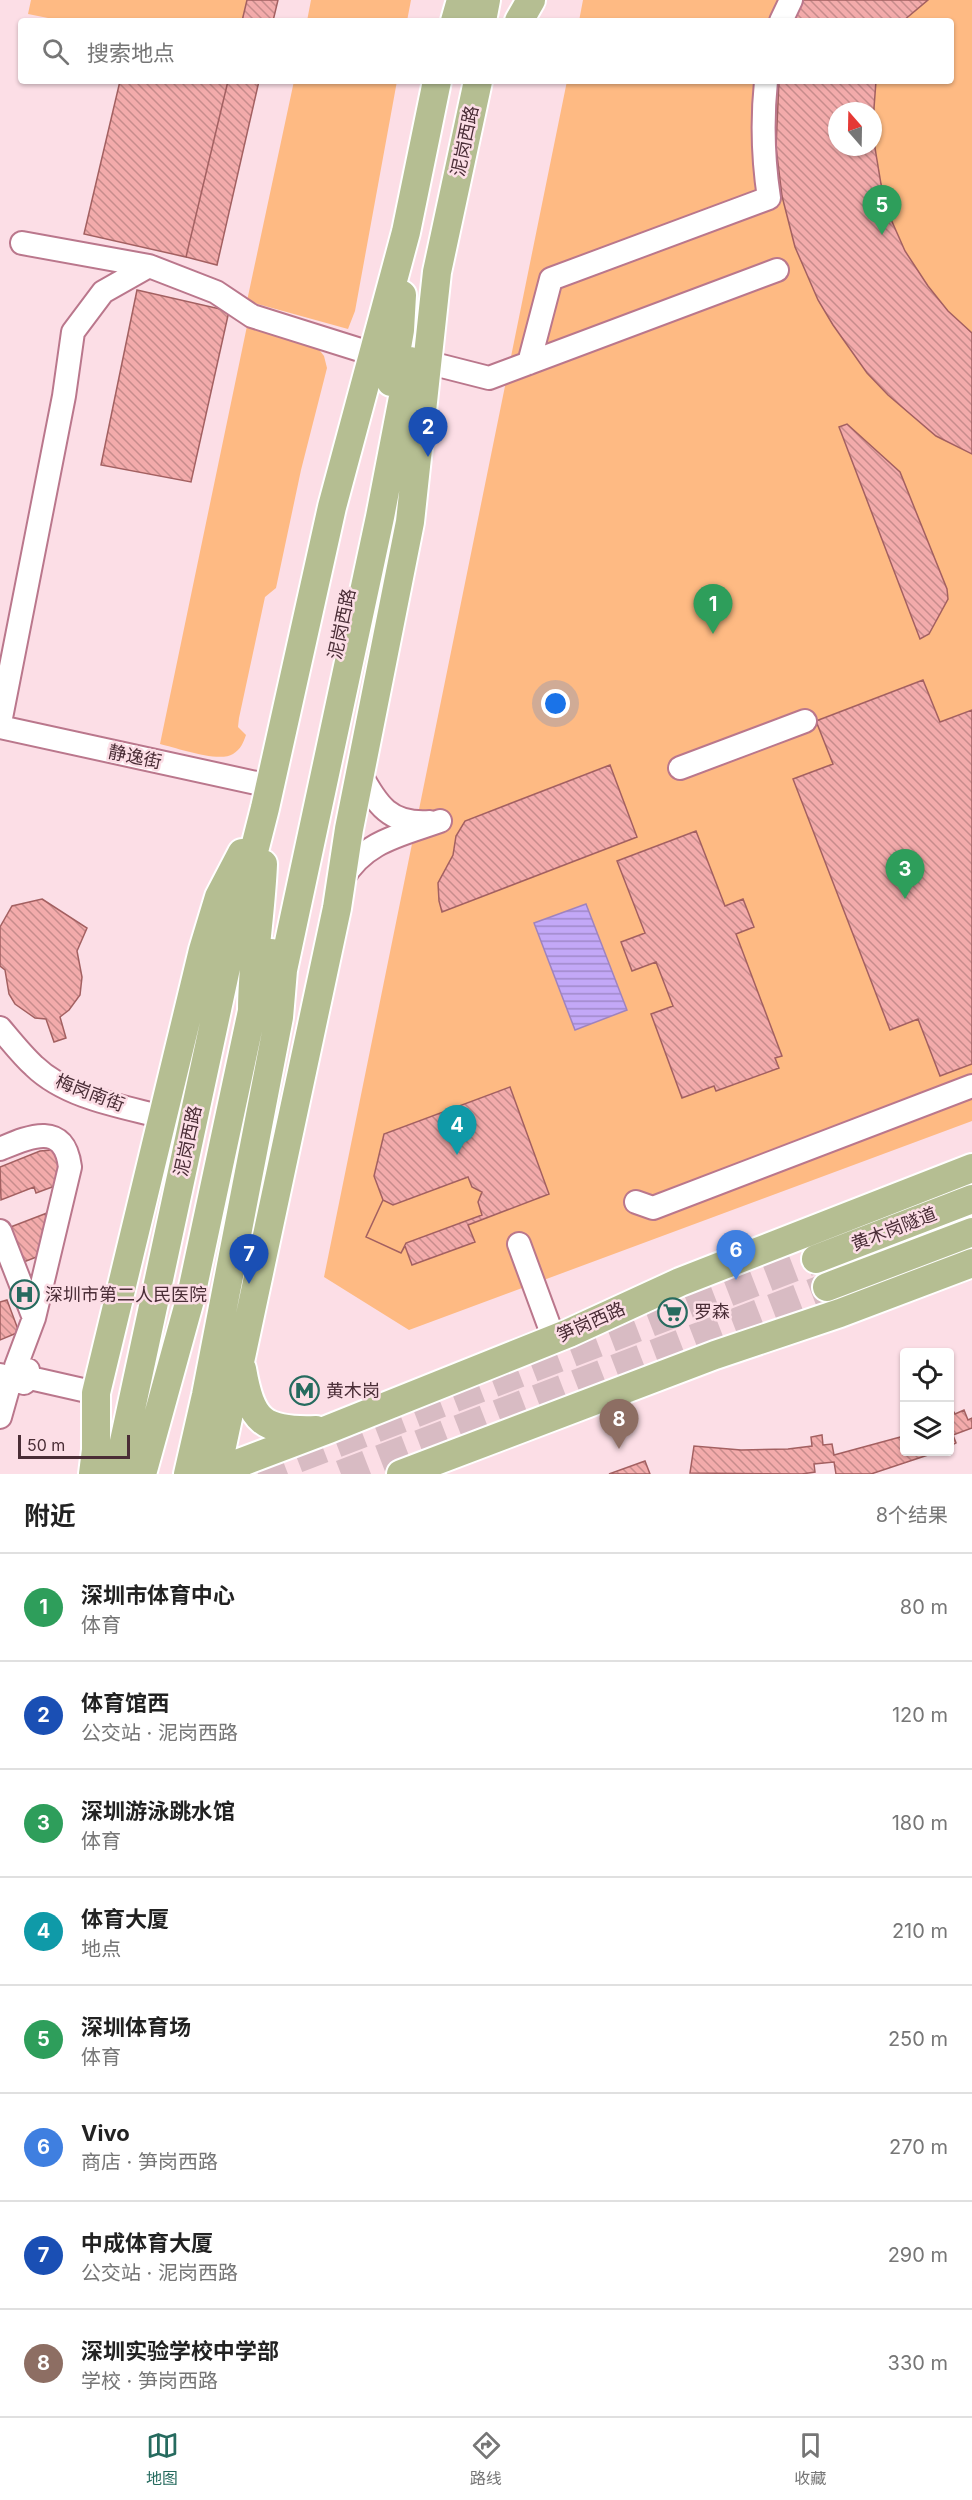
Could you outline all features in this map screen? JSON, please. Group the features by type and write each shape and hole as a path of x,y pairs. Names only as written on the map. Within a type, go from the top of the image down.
{"main road":[{"path":"442,18 443,0"},
{"path":"456,18 461,0"},
{"path":"483,18 486,0"},
{"path":"504,18 510,0"},
{"path":"521,18 531,0"},
{"name":"泥岗西路","path":"117,1474 235,926 267,797 332,507 406,232 436,84"},
{"name":"泥岗西路","path":"215,1473 241,1361 341,882 349,829 410,522 437,272 478,84"},
{"name":"泥岗西路","path":"188,1474 206,1395 265,1014 264,985 299,826 400,330 406,232"},
{"name":"泥岗西路","path":"142,1474 265,1014 285,960 380,517 411,355 437,272"},
{"path":"93,1474 96,1450 96,1393 189,1005 219,897 267,797"},
{"name":"泥岗西路","path":"265,1014 252,983 261,909 267,797"},
{"name":"泥岗西路","path":"265,1014 349,829"},
{"name":"笋岗西路","path":"215,1473 554,1339 680,1282 972,1168"},
{"name":"黄木岗隧道","path":"816,1259 972,1199"},
{"name":"黄木岗隧道","path":"827,1287 972,1232"},
{"path":"401,1474 715,1355 840,1313 972,1263"},
{"path":"241,1361 250,1404 263,1421 285,1430 329,1429"}],"street":[{"path":"769,18 777,0"},
{"path":"782,18 790,0"},
{"path":"751,131 753,84"},
{"path":"529,363 551,279 769,198 765,174 763,126 766,84"},
{"path":"22,243 149,266 216,292 252,316 373,354"},
{"path":"0,725 64,396 73,332 103,292 149,266"},
{"path":"426,362 489,378 777,270"},
{"path":"680,768 805,721"},
{"name":"静逸街","path":"0,725 267,797"},
{"path":"341,882 350,866 364,851 440,821 423,822 394,818 373,796 360,773"},
{"name":"梅岗南街","path":"0,1028 34,1067 65,1087 127,1108 163,1117"},
{"path":"636,1202 653,1208 972,1086"},
{"path":"0,1149 29,1137 44,1135 63,1146 69,1161 69,1172 34,1318 16,1366 28,1370 14,1377 0,1417"},
{"path":"1,1238 34,1318"},
{"path":"519,1244 554,1339"},
{"path":"14,1377 96,1393"}],"shaded area":[{"path":"31,0 253,0 250,18 48,18 28,14"},
{"path":"311,0 411,0 408,18 308,18"},
{"path":"583,0 972,0 972,1121 409,1330 324,1277 566,84 954,84 954,18 580,18"},
{"path":"293,84 396,84 355,311 348,329 247,301"},
{"path":"247,326 317,347 324,356 327,368 301,470 276,588 265,597 239,718 238,727 246,735 236,752 218,757 160,744"},
{"path":"586,904 627,1010 575,1030 534,923"}],"building":[{"path":"247,0 278,0 274,18 243,18"},
{"path":"803,0 928,0 907,18 794,18"},
{"path":"119,84 227,84 186,257 84,234"},
{"path":"227,84 258,84 217,265 186,257"},
{"path":"779,84 876,84 874,102 828,102 828,156 876,156 890,217 905,251 948,311 972,333 972,454 936,436 888,395 867,373 818,300 795,247 782,196 776,147"},
{"path":"137,290 229,311 191,482 101,465"},
{"path":"847,424 900,472 947,589 948,599 929,634 920,639 839,427"},
{"path":"923,680 940,722 972,710 972,1064 940,1076 918,1019 890,1030 793,779 833,764 816,721"},
{"path":"610,765 637,837 442,912 438,883 453,855 456,836 465,821"},
{"path":"696,831 725,906 743,899 754,927 736,934 782,1056 775,1058 779,1068 716,1091 714,1086 682,1098 651,1014 673,1006 656,962 632,971 621,942 645,933 617,861"},
{"path":"42,899 87,928 77,951 82,977 80,995 69,1010 60,1017 66,1038 54,1042 46,1019 35,1018 15,1004 9,994 5,970 0,966 0,927 12,906"},
{"path":"510,1087 549,1194 468,1225 475,1242 412,1265 405,1246 401,1253 366,1237 383,1200 374,1176 384,1134"},
{"path":"52,1150 57,1155 63,1183 36,1193 34,1187 1,1200 0,1167 40,1151"},
{"path":"468,1177 472,1187 482,1192 478,1202 482,1215 406,1243 401,1253 366,1237 383,1200 393,1205"},
{"path":"47,1213 53,1229 47,1253 21,1263 8,1228"},
{"path":"7,1300 19,1332 0,1340 0,1302"},
{"path":"964,1410 968,1420 972,1418 972,1428 954,1435 954,1412"},
{"path":"822,1435 823,1445 832,1444 834,1455 900,1437 900,1456 925,1456 871,1474 836,1474 834,1462 814,1464 815,1472 802,1474 690,1473 694,1446 741,1450 788,1449 812,1446 811,1437"},
{"path":"645,1461 650,1474 609,1474"}],"tunnel":[{"path":"258,1474 816,1259"},
{"path":"341,1474 827,1287"}],"place":[{"name":"深圳体育场","path":"882,235"},
{"name":"体育馆西","path":"428,457"},
{"name":"深圳市体育中心","path":"713,634"},
{"name":"深圳游泳跳水馆","path":"905,899"},
{"name":"体育大厦","path":"457,1155"},
{"name":"Vivo","path":"736,1280"},
{"name":"中成体育大厦","path":"249,1284"},
{"name":"深圳市第二人民医院","path":"24,1295"},
{"name":"罗森","path":"673,1312"},
{"name":"黄木岗","path":"305,1391"},
{"name":"深圳实验学校中学部","path":"619,1449"}]}
